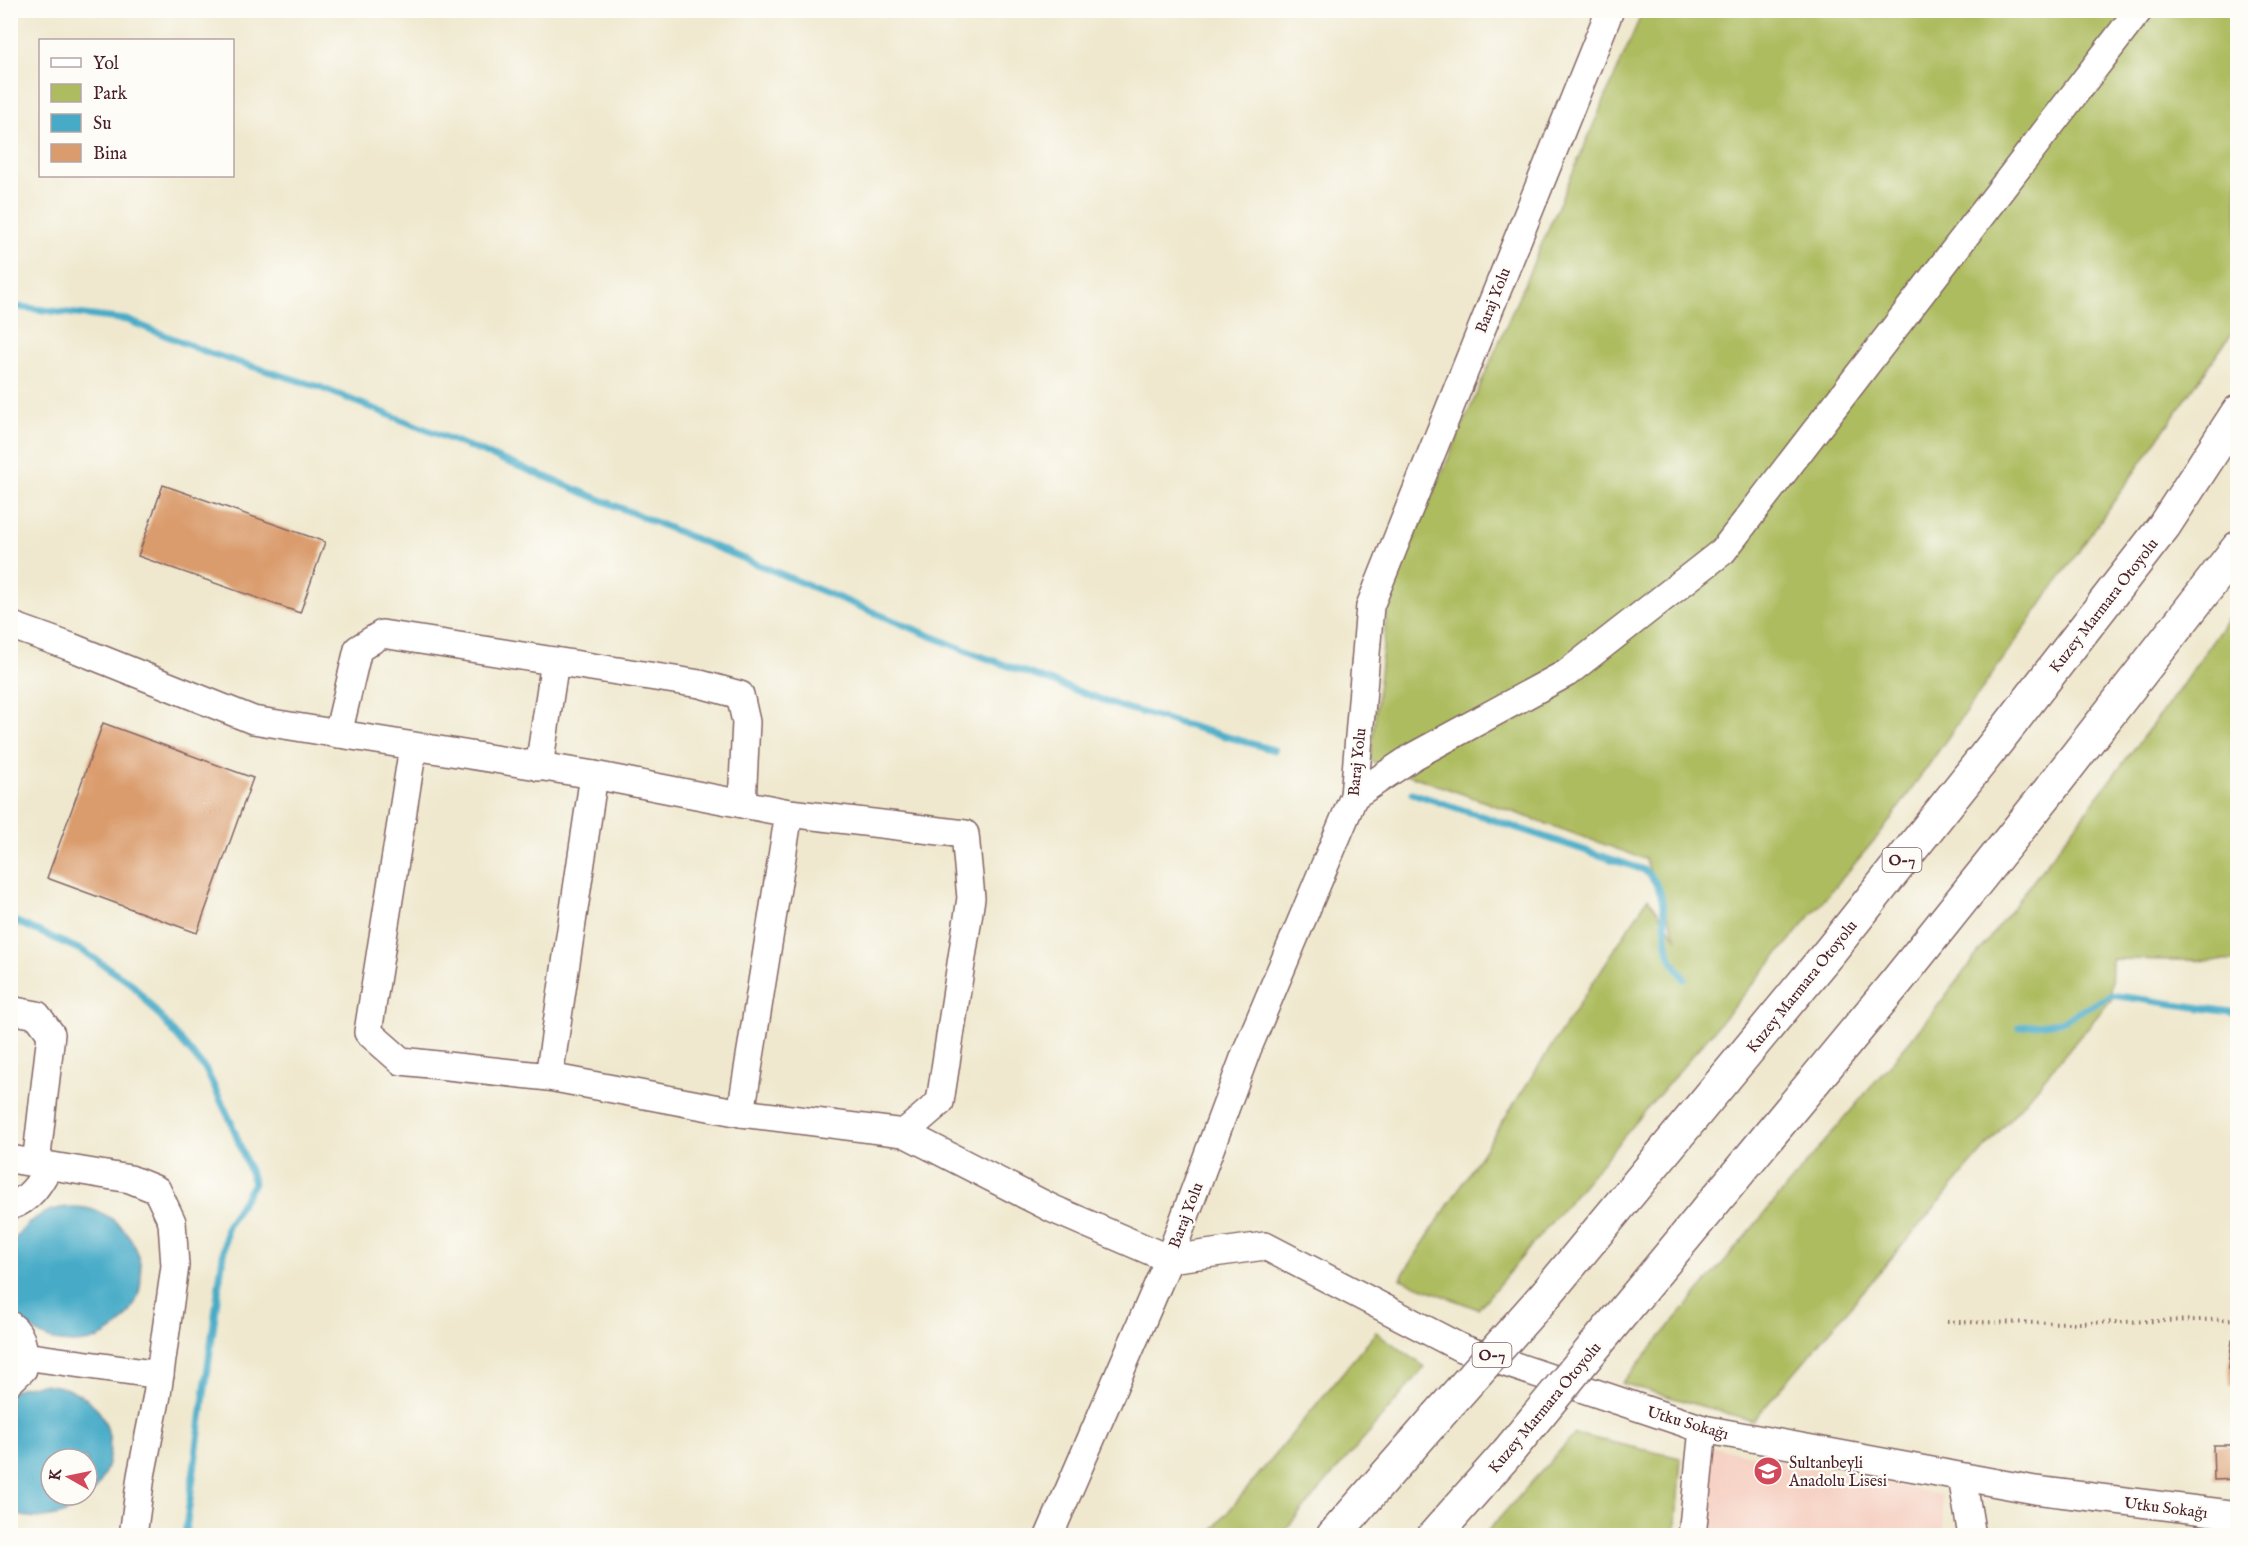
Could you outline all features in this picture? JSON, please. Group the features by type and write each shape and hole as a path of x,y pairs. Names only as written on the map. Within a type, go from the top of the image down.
{"highway":[{"name":"Kuzey Marmara Otoyolu","path":"1333,1536 1547,1293 1831,950 2164,526 2238,412"},
{"name":"Kuzey Marmara Otoyolu","path":"1434,1536 1508,1452 1897,981 2049,792 2238,548"}],"street":[{"name":"Baraj Yolu","path":"1049,1536 1169,1259 1247,1050 1354,796 1370,606 1610,10"},
{"path":"1354,796 1414,756 1567,673 1723,551 2139,10"},
{"path":"10,625 71,646 254,720 594,775 789,813 965,834 971,898 940,1102 904,1133"},
{"path":"338,734 357,648 382,634 700,684 740,695 746,723 742,804"},
{"path":"539,767 555,661"},
{"path":"413,747 368,1032 401,1061 549,1077 741,1113 904,1133 1053,1209 1169,1259"},
{"path":"549,1077 594,775"},
{"path":"741,1113 789,813"},
{"path":"10,1010 37,1015 51,1034 32,1163 39,1184 28,1197 10,1206"},
{"path":"32,1163 130,1179 157,1190 172,1222 175,1266 160,1375 141,1476 133,1536"},
{"name":"Utku Sokağı","path":"1169,1259 1265,1246 1461,1348 1702,1429 2035,1490 2238,1515"},
{"path":"10,1325 16,1329 25,1347 23,1369 10,1381"},
{"path":"24,1356 160,1375"},
{"path":"1692,1536 1702,1429"},
{"path":"1962,1477 1972,1536"}],"path":[{"path":"1947,1322 2080,1323 2238,1319"}],"shaded area":[{"name":"Sultanbeyli Anadolu Lisesi","path":"1712,1447 1941,1495 1945,1535 1703,1536"}],"green space":[{"path":"1643,11 2237,11 2237,326 1883,830 1478,1309 1400,1279 1648,898 1677,939 1645,859 1370,761 1389,595"},
{"path":"2237,606 2237,961 2112,959 2111,1000 1753,1421 1622,1383 1927,1020 2178,691"},
{"path":"1376,1332 1425,1367 1281,1535 1209,1535"},
{"path":"1575,1434 1681,1458 1675,1535 1484,1535"}],"water":[{"path":"73,1207 99,1212 121,1227 136,1249 141,1275 136,1301 121,1323 99,1338 73,1343 47,1338 25,1323 10,1301 5,1275 10,1249 25,1227 47,1212"},
{"path":"41,1384 77,1393 99,1412 109,1437 108,1464 99,1483 99,1447 39,1447 39,1507 76,1508 47,1517 11,1513 10,1392"}],"building":[{"path":"163,485 325,542 300,613 138,556"},
{"path":"103,723 253,778 197,933 47,878"},
{"path":"2232,1340 2238,1340 2238,1386 2230,1386 2229,1367"},
{"path":"2213,1445 2238,1445 2238,1479 2214,1480"}],"waterway":[{"path":"10,306 127,320 209,353 319,387 548,478 972,653 1122,707 1274,750"},
{"path":"1412,793 1644,870 1652,878 1662,898 1669,954 1684,979"},
{"path":"10,919 83,951 132,984 206,1070 231,1122 254,1183 227,1226 185,1536"},
{"path":"2019,1027 2060,1022 2111,995 2238,1013"}],"place":[{"name":"Sultanbeyli Anadolu Lisesi","path":"1768,1471"}]}
